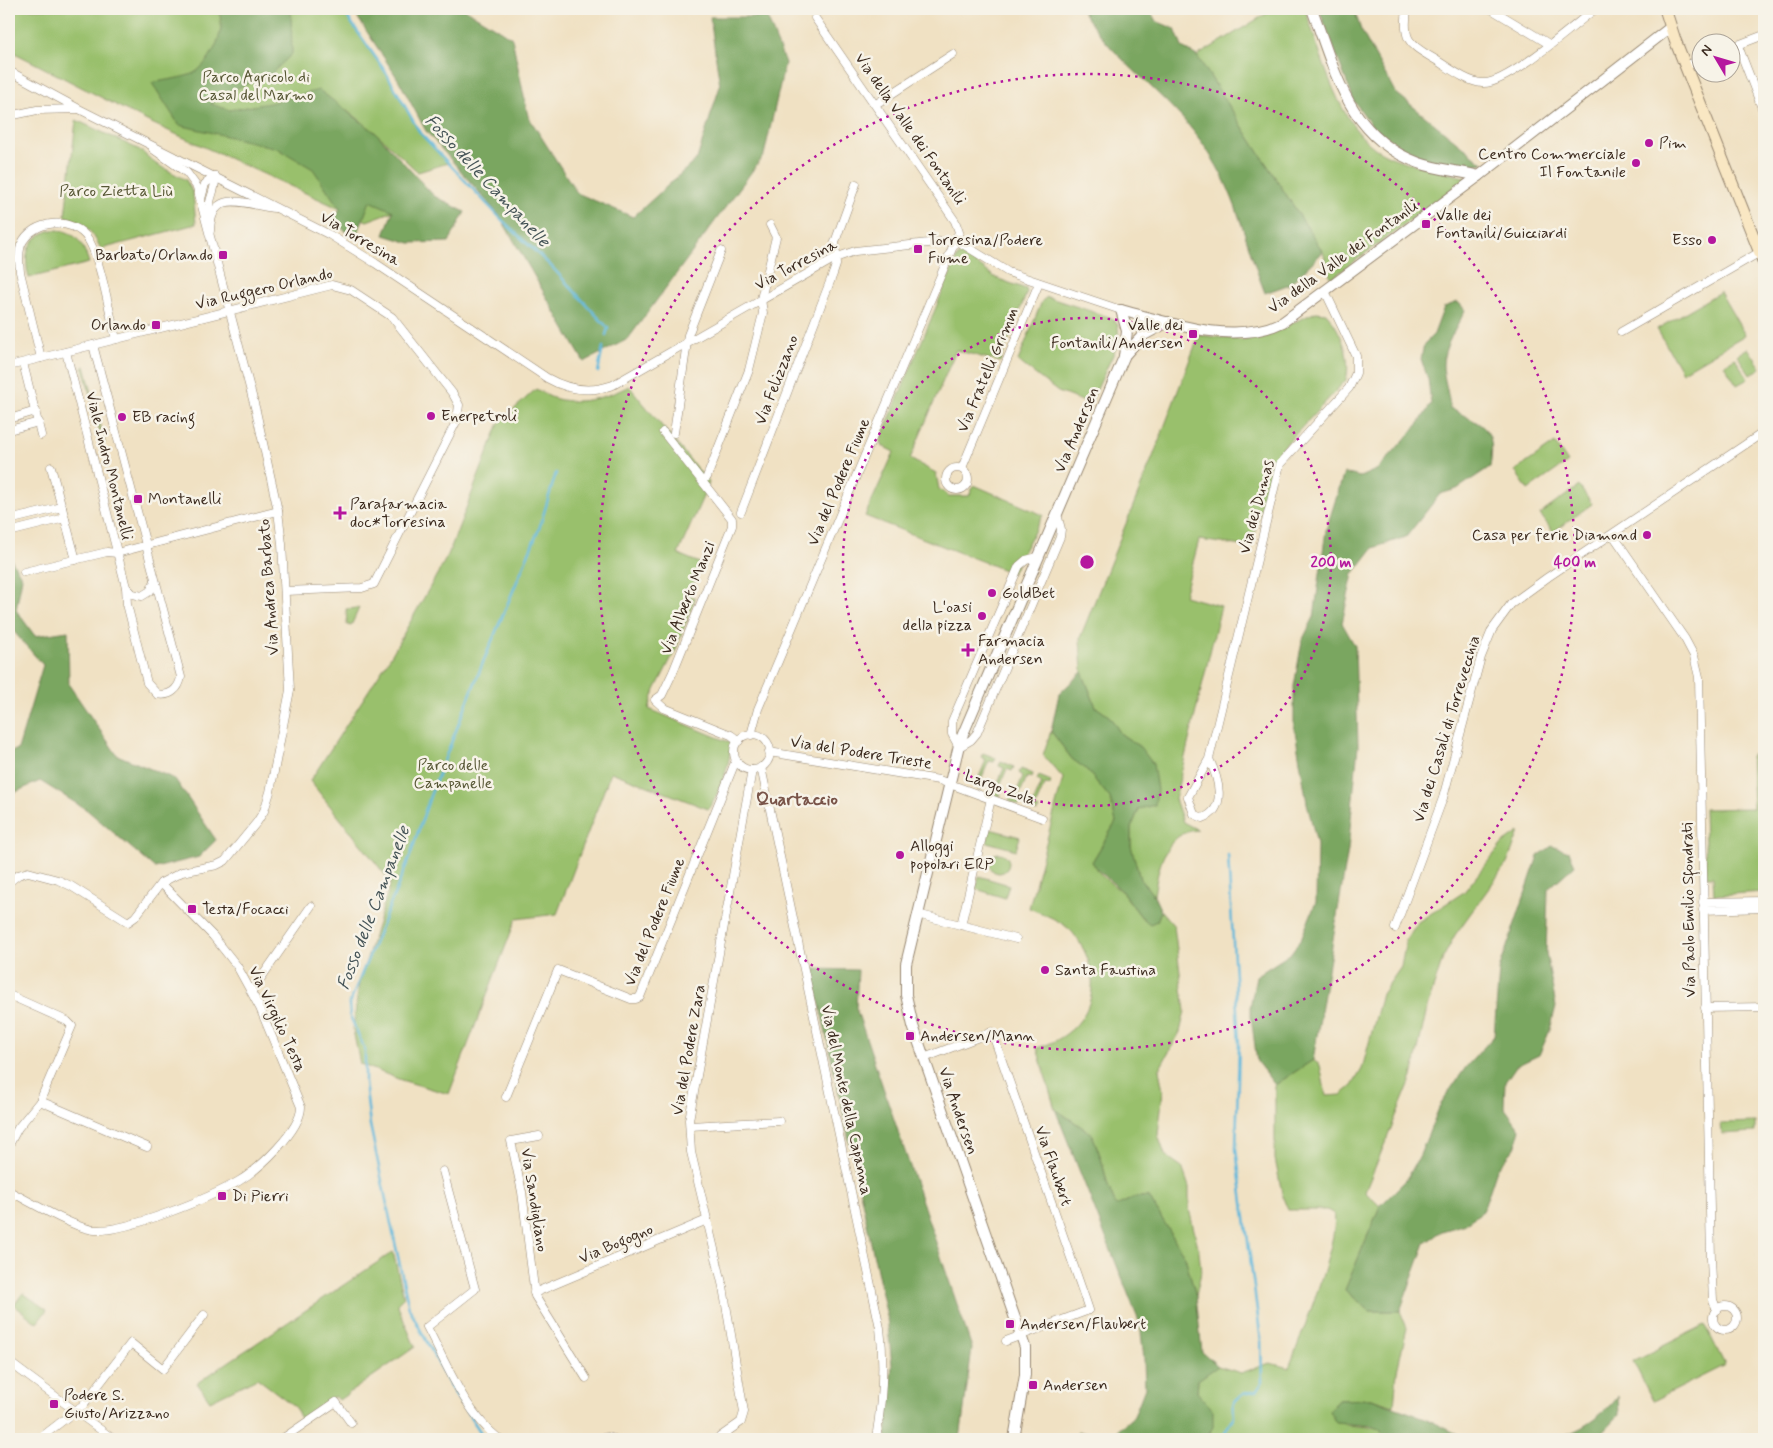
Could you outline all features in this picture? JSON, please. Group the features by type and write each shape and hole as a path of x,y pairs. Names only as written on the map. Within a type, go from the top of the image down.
{"main road":[{"path":"1666,9 1686,66 1764,263"}],"street":[{"path":"1312,9 1345,95 1366,128 1385,145 1409,158 1453,171 1462,171 1479,176"},
{"path":"1407,9 1405,31 1411,43 1454,71 1478,82 1490,84 1502,79 1595,9"},
{"path":"1491,9 1549,44"},
{"name":"Via della Valle dei Fontanili","path":"815,18 955,221 958,230 956,240 969,246 1003,269 1039,283 1121,310 1168,322 1232,332 1259,331 1291,318 1479,176 1671,27"},
{"path":"1740,45 1764,35"},
{"path":"876,104 953,54"},
{"path":"1740,60 1764,113"},
{"path":"1686,66 1690,64"},
{"name":"Via Torresina","path":"9,71 79,109 281,209 375,263 526,365 563,386 588,390 613,385 835,258 861,250 956,240"},
{"path":"9,116 56,108 79,109"},
{"name":"Via Andrea Barbato","path":"148,144 159,155 190,176 197,187 203,216 210,233 256,411 278,511 285,591 289,700 264,811 232,855 225,861 182,872 161,883"},
{"path":"1453,171 1461,188"},
{"path":"201,201 205,184 215,176"},
{"name":"Via Andrea Barbato","path":"210,233 208,207 216,183 215,176"},
{"name":"Via Felizzano","path":"741,512 833,274 835,242 856,184"},
{"path":"210,224 219,206 229,201 242,201 281,209"},
{"path":"41,358 22,279 19,258 21,246 26,238 46,224 61,223 70,226 79,230 89,240 100,274 116,339"},
{"path":"707,477 750,370 763,313 761,299 776,237 770,226"},
{"name":"Via del Podere Fiume","path":"750,735 758,710 956,240"},
{"path":"674,432 688,335 722,251"},
{"path":"1622,332 1760,252"},
{"name":"Via Fratelli Grimm","path":"962,468 1039,283"},
{"name":"Via Ruggero Orlando","path":"9,366 325,286 343,286 392,317 454,394 459,405 459,414 455,426 377,581 371,586 362,588 285,591"},
{"name":"Via dei Dumas","path":"1209,759 1217,775 1218,804 1209,816 1203,818 1194,814 1188,797 1209,759 1280,464 1349,388 1356,372 1356,356 1325,291"},
{"name":"Via Andersen","path":"1014,1439 1026,1369 1026,1350 910,1017 905,982 906,960 948,783 959,747 1124,357 1127,331 1121,310"},
{"name":"Via Andersen","path":"1124,357 1142,336 1168,322"},
{"name":"Viale Indro Montanelli","path":"66,352 126,587 126,604 147,685 157,694 167,694 176,689 181,677 144,546 93,345"},
{"path":"23,363 41,436"},
{"path":"9,419 36,411"},
{"path":"9,430 39,422"},
{"name":"Via Alberto Manzi","path":"663,432 732,519 732,526 673,672 662,695 655,700 664,708 731,735 739,741"},
{"name":"Via dei Casali di Torrevecchia","path":"1395,928 1443,798 1482,657 1495,625 1506,611 1523,595 1764,432"},
{"path":"51,467 76,560"},
{"path":"9,520 62,507"},
{"path":"24,572 107,552 117,553 278,511"},
{"name":"Via Andersen","path":"959,747 977,733 1023,625 1060,537 1061,529 1057,514"},
{"path":"9,532 65,518"},
{"name":"Via Paolo Emilio Sfondrati","path":"1613,535 1685,639 1694,656 1699,677 1712,1274 1713,1300 1717,1310"},
{"path":"959,747 952,734 952,721 1019,566 1026,560 1038,557"},
{"path":"126,587 133,594 142,596 150,591 155,581"},
{"path":"750,735 764,740 769,752 767,761 761,767 752,770 741,766 736,760 734,749 739,741 750,735"},
{"name":"Via del Podere Trieste","path":"769,752 948,783"},
{"name":"Via del Podere Fiume","path":"506,1097 558,970 630,999 636,999 640,996 736,760"},
{"name":"Via del Monte della Capanna","path":"761,767 880,1328 883,1382 876,1439"},
{"name":"Via del Podere Zara","path":"717,1439 743,1419 744,1412 723,1287 691,1152 690,1126 692,1096 752,770"},
{"name":"Largo Zola","path":"948,783 1042,818"},
{"path":"961,925 991,799"},
{"path":"9,882 27,872 58,880 72,886 128,922 135,917 161,883"},
{"name":"Via Virgilio Testa","path":"9,1190 88,1229 112,1229 183,1207 241,1180 257,1167 294,1128 301,1111 298,1094 252,990 237,966 213,936 161,883"},
{"path":"1703,906 1764,902"},
{"path":"252,990 311,906"},
{"path":"1703,906 1764,908"},
{"path":"917,914 1016,939"},
{"path":"9,996 68,1021 72,1026 40,1101 18,1128 9,1144"},
{"path":"1705,1008 1764,1007"},
{"name":"Via Flaubert","path":"924,1058 992,1032 1089,1310 1021,1334"},
{"path":"40,1101 147,1147"},
{"path":"690,1126 779,1121"},
{"name":"Via Sandigliano","path":"534,1293 522,1192 510,1141 539,1136"},
{"path":"443,1171 475,1289 427,1327 470,1406 488,1429 499,1439"},
{"name":"Via Bogogno","path":"534,1293 707,1220"},
{"path":"534,1293 586,1378"},
{"path":"39,1439 76,1412 131,1343 162,1368 166,1367 204,1315"},
{"path":"1006,1341 1021,1334"},
{"path":"9,1362 113,1439"},
{"path":"282,1439 336,1402 351,1423"},
{"path":"594,1439 606,1437 615,1439"}],"green space":[{"name":"Parco Agricolo di Casal del Marmo","path":"9,9 342,9 387,74 420,133 448,163 418,172 376,133 346,109 434,196 367,221 147,121 9,50"},
{"path":"216,9 291,9 292,54 271,74 233,90 211,104 229,110 270,103 319,90 376,133 434,196 465,212 449,242 410,243 384,235 393,211 370,201 356,238 331,221 340,209 313,169 277,148 179,125 152,83 190,75 200,68 212,53 220,34 220,16"},
{"path":"352,9 465,9 512,38 528,116 577,193 633,217 697,159 720,86 710,17 767,17 785,63 764,155 628,339 584,362 499,215 426,131 398,79"},
{"path":"1081,9 1149,9 1156,21 1175,29 1182,47 1197,56 1323,252 1290,284 1265,293 1229,190 1201,141 1176,111 1106,42"},
{"path":"1274,9 1305,9 1325,68 1343,109 1354,127 1368,142 1383,153 1401,161 1467,178 1331,279 1323,252 1197,56"},
{"path":"1319,9 1354,9 1361,30 1395,92 1483,163 1463,167 1432,161 1405,150 1372,126 1354,101"},
{"name":"Parco Zietta Liù","path":"76,120 140,150 156,164 186,180 193,193 196,224 101,249 87,228 78,221 65,216"},
{"path":"52,230 67,232 77,239 84,249 89,263 29,278 27,255 29,248 37,237"},
{"path":"963,254 996,278 1026,289 1027,292 1000,362 956,350 910,459 936,473 939,489 949,496 969,496 974,485 1043,515 1012,573 865,516 894,452 882,446 880,441 957,257"},
{"path":"1720,292 1745,335 1682,372 1657,329"},
{"path":"1047,297 1112,318 1118,325 1119,342 1090,404 1058,392 1018,361 1042,301"},
{"path":"1458,302 1465,310 1445,351 1443,365 1450,408 1485,428 1491,443 1490,467 1457,489 1440,494 1406,537 1373,548 1353,574 1342,623 1355,646 1358,746 1348,850 1313,1060 1275,1085 1257,1062 1250,1008 1256,976 1290,954 1301,939 1316,902 1317,844 1307,803 1294,725 1294,686 1302,641 1314,617 1326,530 1344,473 1360,477 1378,469 1420,422 1431,404 1428,379 1421,359 1424,344 1434,334 1444,307"},
{"path":"1316,312 1326,313 1341,336 1348,363 1346,380 1278,453 1272,464 1251,547 1199,540 1184,596 1221,606 1175,799 1183,822 1198,830 1187,832 1177,837 1170,845 1161,864 1154,896 1140,879 1131,846 1131,828 1139,809 1140,747 1121,734 1110,717 1096,707 1082,672 1080,638 1154,454 1199,335 1243,340 1260,338"},
{"path":"1748,348 1761,368 1750,375 1737,355"},
{"path":"1735,358 1748,379 1737,385 1724,365"},
{"path":"85,366 105,443 103,444 83,367"},
{"name":"Parco delle Campanelle","path":"629,386 709,483 678,554 702,564 695,582 693,582 690,595 695,598 676,649 655,690 649,709 731,743 727,768 721,786 708,809 611,772 557,914 516,919 449,1094 401,1080 360,1064 353,1030 359,983 391,882 310,781 391,656 448,555 499,423 536,389 554,398 575,401 603,397"},
{"path":"1555,443 1568,462 1528,490 1515,471"},
{"path":"1579,486 1592,504 1553,532 1540,514"},
{"path":"9,556 22,578 16,610 35,636 68,631 69,685 117,755 175,779 216,840 199,857 155,868 87,810 40,781 9,795 9,753 18,749 43,665 9,626"},
{"path":"359,608 351,626 347,625 346,609"},
{"path":"1082,672 1096,707 1110,717 1121,734 1140,747 1153,764 1157,790 1155,805 1139,809 1131,828 1131,846 1140,879 1154,896 1161,911 1157,921 1150,924 1092,862 1116,822 1110,798 1086,769 1072,759 1051,731 1059,694"},
{"path":"1051,731 1072,759 1086,769 1110,798 1116,822 1092,862 1102,876 1123,893 1142,918 1157,921 1161,911 1174,926 1185,1011 1180,1032 1159,1070 1163,1091 1158,1135 1165,1155 1182,1167 1189,1187 1189,1209 1199,1251 1201,1272 1196,1296 1185,1257 1149,1197 1136,1197 1116,1206 1092,1134 1055,1109 1037,1048 1056,1040 1071,1030 1082,1017 1090,1002 1092,985 1090,968 1084,950 1073,933 1058,921 1029,908 1063,778 1043,755"},
{"path":"983,753 996,758 994,762 989,761 979,784 983,786 982,789 971,785 973,781 977,782 986,760 981,757"},
{"path":"1764,753 1764,892 1714,895 1713,877 1706,877 1704,809 1753,808 1751,754"},
{"path":"1001,761 1014,767 1012,771 1007,769 997,792 1001,794 1000,797 989,793 991,789 995,790 1004,768 999,766"},
{"path":"1021,769 1033,774 1032,778 1027,777 1017,800 1021,802 1019,805 1009,801 1011,797 1014,798 1023,776 1019,773"},
{"path":"1039,776 1051,781 1050,785 1045,784 1035,807 1039,809 1037,812 1027,808 1029,804 1032,805 1042,783 1037,780"},
{"path":"990,829 1020,837 1016,850 987,842"},
{"path":"1519,832 1507,863 1455,935 1443,958 1427,1008 1412,1077 1365,1192 1380,1206 1345,1290 1370,1311 1400,1311 1407,1328 1397,1371 1394,1406 1371,1399 1338,1400 1329,1411 1346,1425 1379,1428 1388,1439 1205,1439 1211,1432 1197,1392 1198,1379 1218,1366 1241,1373 1270,1363 1289,1368 1318,1290 1331,1245 1334,1214 1327,1210 1288,1210 1283,1198 1275,1159 1275,1085 1313,1060 1320,1065 1326,1096 1341,1095 1352,1086 1362,1069 1382,994 1401,967 1406,940 1418,922 1464,892 1502,844"},
{"path":"1552,846 1569,852 1575,865 1548,889 1546,953 1556,1006 1550,1030 1539,1055 1516,1066 1505,1082 1504,1107 1520,1129 1515,1148 1497,1169 1483,1211 1463,1225 1442,1231 1425,1243 1400,1311 1370,1311 1345,1290 1380,1206 1407,1179 1420,1155 1441,1103 1466,1067 1494,1036 1499,970 1538,856"},
{"path":"999,853 1006,856 1009,863 1006,870 999,873 992,870 989,863 992,856"},
{"path":"979,876 1009,885 1005,898 976,889"},
{"path":"812,969 858,970 856,1008 972,1348 960,1439 886,1439 892,1365 887,1317"},
{"path":"1055,1109 1092,1134 1116,1206 1136,1197 1149,1197 1185,1257 1196,1296 1202,1352 1218,1366 1198,1380 1197,1392 1213,1410 1213,1427 1205,1439 1074,1439 1078,1432 1099,1435 1115,1432 1134,1416 1145,1388 1144,1359 1140,1324"},
{"path":"1755,1122 1755,1132 1722,1134 1721,1123"},
{"path":"393,1252 404,1297 397,1304 415,1347 339,1400 335,1396 302,1420 294,1406 257,1378 210,1401 197,1383"},
{"path":"23,1293 47,1310 37,1323 14,1305"},
{"path":"1705,1325 1725,1365 1653,1401 1633,1361"},
{"path":"1618,1396 1619,1415 1596,1439 1554,1439 1573,1432 1589,1423"},
{"path":"1371,1399 1427,1419 1467,1439 1388,1439 1379,1428 1373,1426 1336,1423 1329,1411 1338,1400"}],"waterway":[{"name":"Fosso delle Campanelle","path":"342,9 387,74 420,133 502,220 551,266 608,328 606,335"},
{"name":"Fosso delle Campanelle","path":"598,372 603,347"},
{"name":"Fosso delle Campanelle","path":"485,1439 450,1386 409,1308 370,1125 365,1082 365,1050 350,1016 349,1005 410,856 430,796 484,660 539,529 556,473"},
{"path":"1221,1439 1234,1416 1233,1405 1236,1400 1243,1394 1257,1391 1262,1383 1261,1341 1236,1149 1239,1045 1228,855"}],"place":[{"name":"Pim","path":"1649,143"},
{"name":"Centro Commerciale Il Fontanile","path":"1636,163"},
{"name":"Valle dei Fontanili/Guicciardi","path":"1426,224"},
{"name":"Esso","path":"1712,240"},
{"name":"Torresina/Podere Fiume","path":"918,249"},
{"name":"Barbato/Orlando","path":"223,255"},
{"name":"Orlando","path":"156,325"},
{"name":"Valle dei Fontanili/Andersen","path":"1193,334"},
{"name":"Enerpetroli","path":"431,416"},
{"name":"EB racing","path":"122,417"},
{"name":"Montanelli","path":"138,499"},
{"name":"Parafarmacia doc*Torresina","path":"340,513"},
{"name":"Casa per ferie Diamond","path":"1647,535"},
{"name":"GoldBet","path":"992,593"},
{"name":"L'oasi della pizza","path":"982,616"},
{"name":"Farmacia Andersen","path":"968,650"},
{"name":"Alloggi popolari ERP","path":"900,855"},
{"name":"Testa/Focacci","path":"192,909"},
{"name":"Santa Faustina","path":"1045,970"},
{"name":"Andersen/Mann","path":"910,1036"},
{"name":"Di Pierri","path":"222,1196"},
{"name":"Andersen/Flaubert","path":"1010,1324"},
{"name":"Andersen","path":"1033,1385"},
{"name":"Podere S. Giusto/Arizzano","path":"54,1404"}],"district":[{"name":"Quartaccio","path":"797,800"}]}
